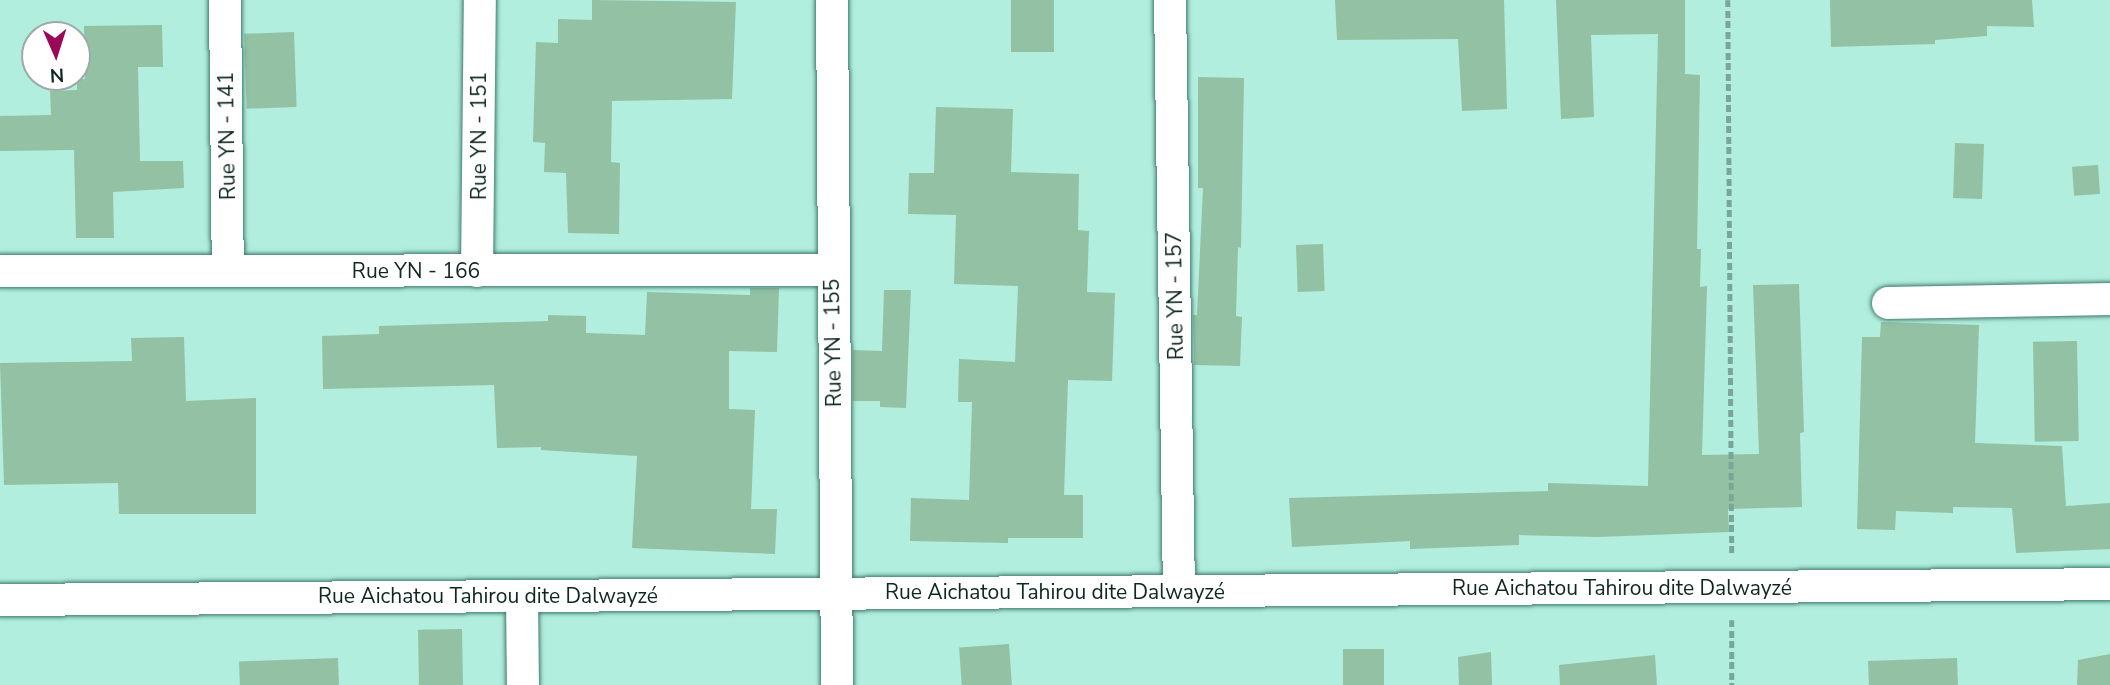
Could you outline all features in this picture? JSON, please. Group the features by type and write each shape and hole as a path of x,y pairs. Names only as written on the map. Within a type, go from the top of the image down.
{"street":[{"name":"Rue YN - 141","path":"225,0 228,271"},
{"name":"Rue YN - 151","path":"478,271 480,0"},
{"name":"Rue YN - 155","path":"832,0 837,685"},
{"name":"Rue YN - 157","path":"1170,0 1179,591"},
{"name":"Rue YN - 166","path":"0,271 832,270"},
{"path":"1888,303 2110,299"},
{"name":"Rue Aichatou Tahirou dite Dalwayzé","path":"0,600 2110,584"},
{"path":"522,596 523,685"}],"path":[{"path":"1728,0 1732,685"}],"building":[{"path":"592,0 736,2 732,99 612,101 611,162 620,163 619,234 568,233 566,173 544,172 545,143 533,142 536,42 558,43 558,19 592,20"},
{"path":"1011,0 1054,0 1054,52 1011,52"},
{"path":"1335,0 1504,0 1507,109 1462,111 1458,39 1337,40"},
{"path":"1556,0 1685,0 1685,74 1700,75 1697,249 1701,249 1700,287 1707,286 1702,455 1759,454 1753,285 1799,284 1804,432 1800,433 1802,507 1728,509 1729,532 1598,537 1519,535 1519,545 1410,549 1410,541 1292,547 1289,498 1548,491 1548,483 1648,486 1658,34 1591,35 1594,117 1561,119"},
{"path":"1830,0 2032,0 2034,27 1987,26 1987,36 1935,40 1935,44 1831,47"},
{"path":"162,25 163,67 138,67 140,161 183,161 184,188 113,192 114,238 76,238 74,150 0,151 0,116 51,115 50,91 91,91 91,26"},
{"path":"294,32 297,107 247,109 244,34"},
{"path":"1198,77 1244,78 1241,248 1238,247 1236,316 1242,317 1240,366 1194,365 1193,315 1197,315 1203,188 1198,188"},
{"path":"936,107 1013,109 1011,172 1079,174 1078,230 1089,231 1087,292 1115,293 1112,381 1068,380 1064,495 1083,495 1083,538 1008,538 1008,543 910,541 911,498 969,500 972,402 958,402 959,359 1015,362 1018,286 954,284 956,215 908,214 909,173 934,173"},
{"path":"1955,143 1984,144 1982,199 1953,198"},
{"path":"2098,165 2100,194 2074,196 2072,167"},
{"path":"1323,244 1325,291 1298,292 1296,245"},
{"path":"750,288 779,288 777,352 729,351 729,409 755,410 751,509 777,509 775,554 632,548 637,456 541,450 541,447 497,448 494,385 323,389 322,336 379,334 379,326 548,321 548,315 586,316 586,333 645,335 647,292 750,295"},
{"path":"884,290 911,290 906,408 880,407 880,401 853,401 853,350 882,351"},
{"path":"1881,322 1979,325 1975,443 2062,446 2066,506 2110,503 2110,549 2016,553 2012,508 1953,507 1953,513 1896,511 1895,530 1857,529 1862,337 1880,337"},
{"path":"184,337 186,401 256,398 256,514 119,514 118,483 4,485 0,363 132,361 131,338"},
{"path":"2077,341 2079,441 2035,442 2033,342"},
{"path":"462,629 463,685 419,685 418,630"},
{"path":"1009,644 1012,685 962,685 959,647"},
{"path":"1343,649 1384,649 1384,685 1343,685"},
{"path":"1491,652 1492,685 1459,685 1458,657"},
{"path":"2110,654 2110,685 2077,685 2078,660"},
{"path":"1655,655 1657,685 1560,685 1559,665"},
{"path":"338,658 339,685 240,685 239,661"},
{"path":"1957,658 1958,685 1869,685 1868,661"}]}
